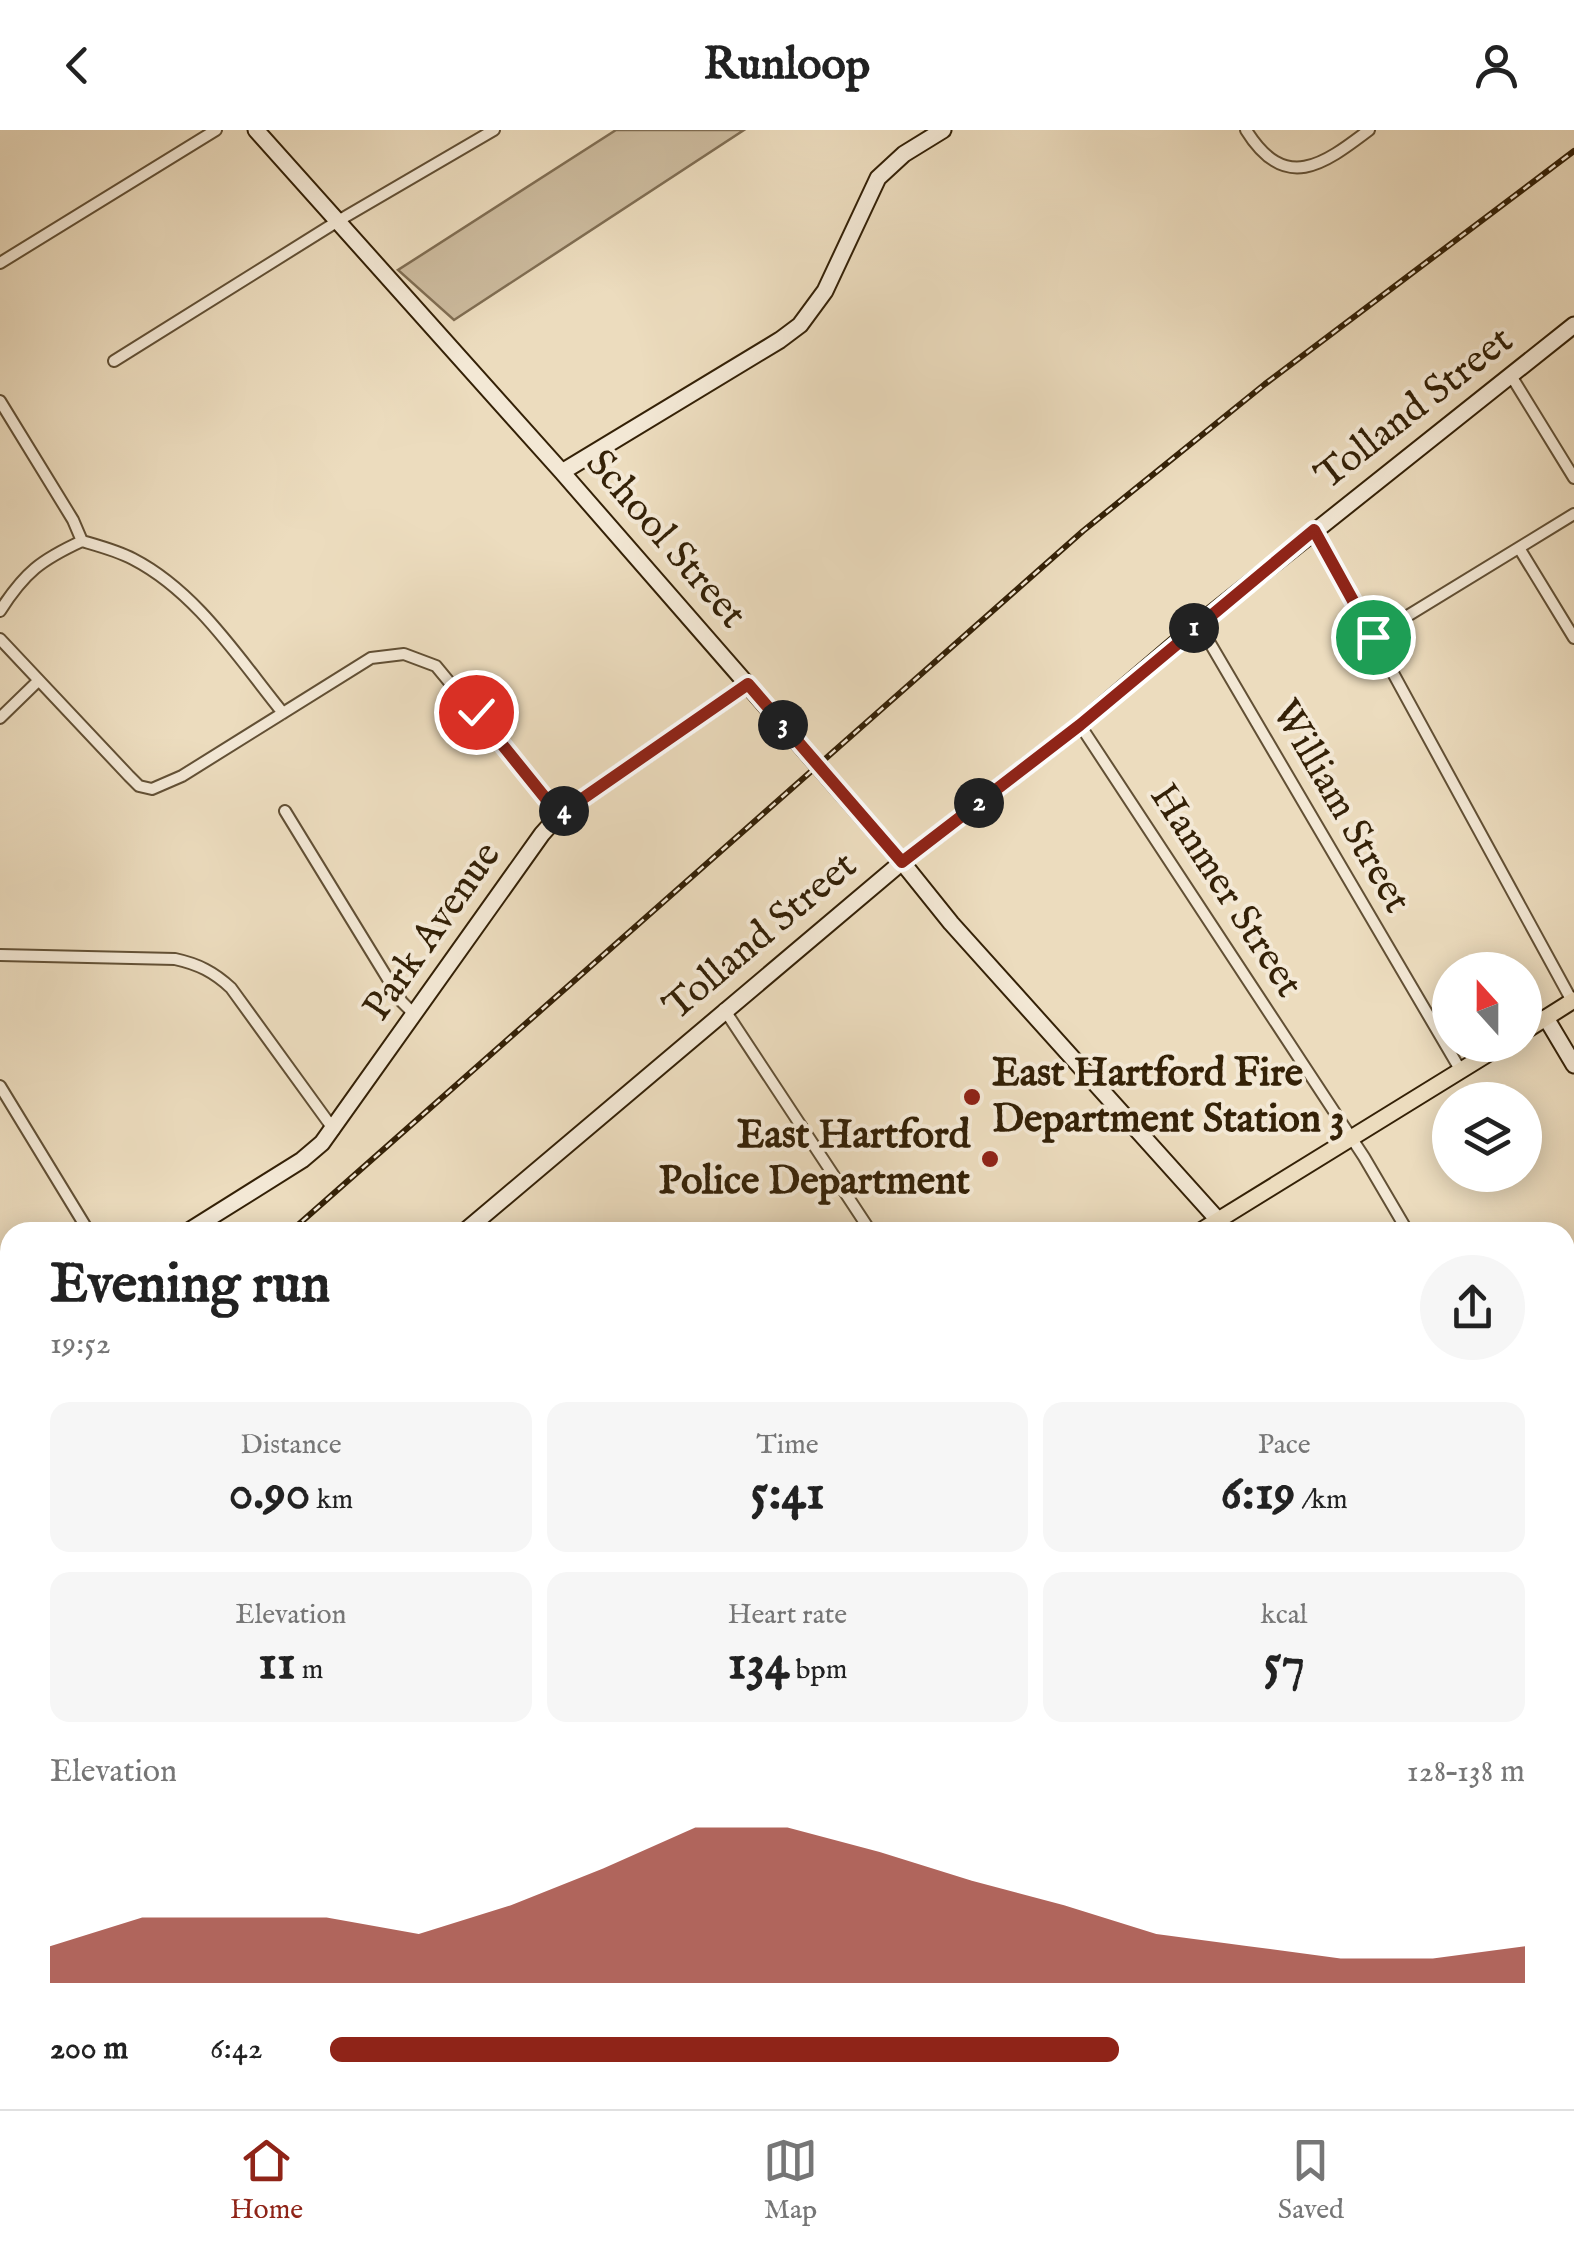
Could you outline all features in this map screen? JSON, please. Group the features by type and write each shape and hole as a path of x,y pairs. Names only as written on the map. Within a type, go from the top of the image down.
{"main road":[{"name":"School Street","path":"256,130 562,472 951,922 1219,1221"},
{"path":"562,472 800,325 826,292 878,178 904,154 944,130"},
{"name":"Tolland Street","path":"476,1222 902,862 1080,725 1314,530 1574,324"},
{"name":"Park Avenue","path":"204,1222 302,1160 334,1130 559,815 748,684"},
{"path":"1542,1020 1573,1001"},
{"path":"1546,1018 1574,1065"},
{"path":"1219,1221 1476,1062"}],"street":[{"path":"0,263 216,130"},
{"path":"114,361 338,221 494,130"},
{"path":"1246,130 1269,160 1298,169 1330,160 1369,130"},
{"path":"1510,374 1574,478"},
{"path":"0,402 4,418 82,541 133,559 180,591 284,713"},
{"path":"1373,637 1574,514"},
{"path":"1314,530 1573,1001"},
{"path":"0,611 33,567 82,541"},
{"path":"1520,548 1574,638"},
{"name":"William Street","path":"1196,626 1207,638 1461,1072"},
{"path":"0,639 128,776 139,786 152,789 182,776 371,658 404,654 421,658 448,678 559,815"},
{"path":"0,718 37,682"},
{"name":"Hanmer Street","path":"1080,725 1402,1222"},
{"path":"284,811 402,1002 414,1015"},
{"path":"0,955 174,959 217,974 232,988 334,1130"},
{"path":"724,1010 864,1222"},
{"path":"0,1086 82,1222"}],"shaded area":[{"path":"616,130 744,130 454,320 398,270"}],"railway":[{"path":"301,1222 1083,531 1265,384 1574,151"}],"place":[{"name":"East Hartford Fire Department Station 3","path":"972,1097"},
{"name":"East Hartford Police Department","path":"990,1159"}],"route":[{"path":"476,712 559,815 748,684 902,862 1080,725 1314,530 1373,637"}]}
